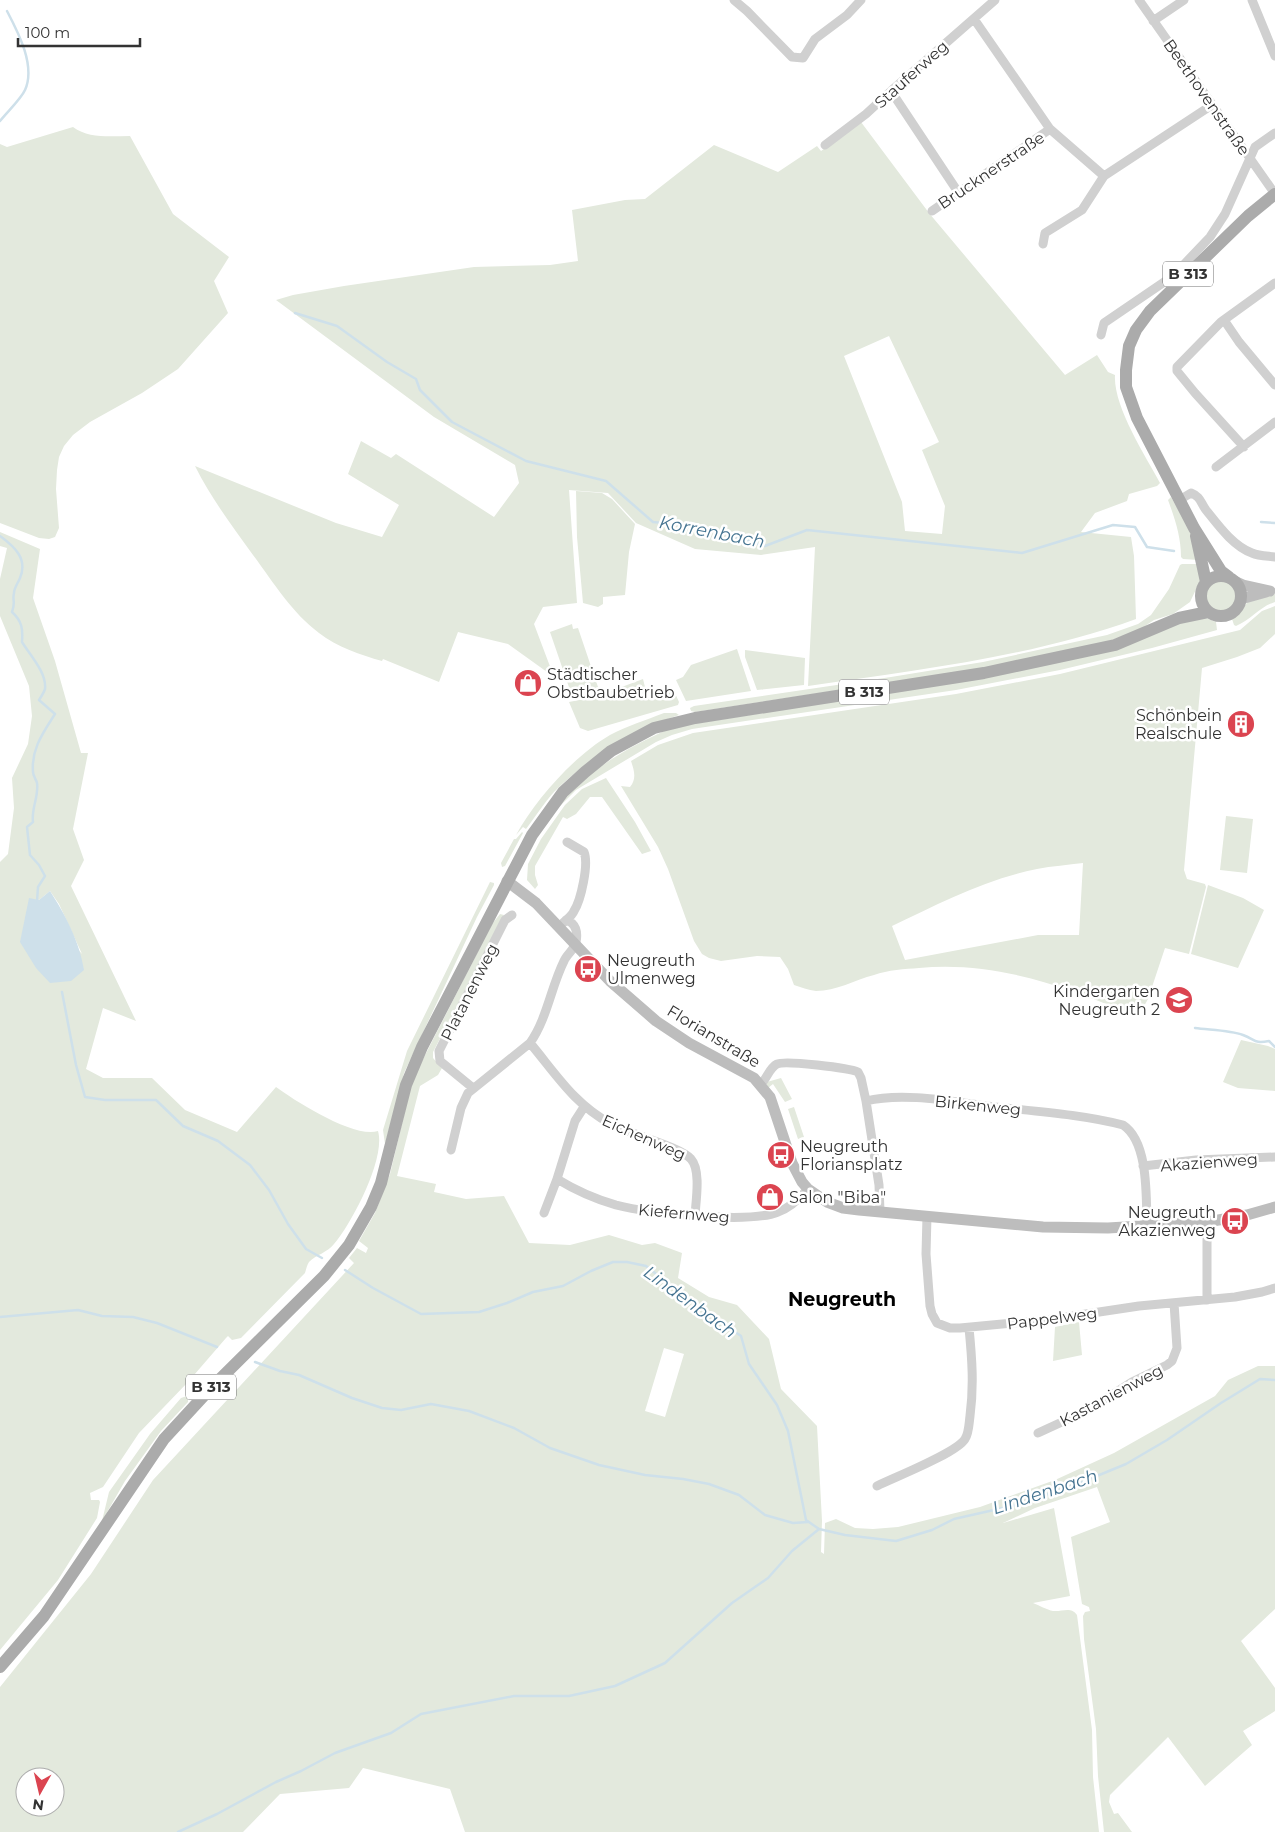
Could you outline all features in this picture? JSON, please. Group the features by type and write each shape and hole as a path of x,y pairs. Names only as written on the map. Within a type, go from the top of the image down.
{"main road":[{"name":"B 313","path":"1232,579 1221,571 1194,528 1181,499 1137,418 1126,387 1126,370 1129,346 1136,330 1150,311 1248,216 1275,194"},
{"name":"B 313","path":"1194,528 1206,582"},
{"path":"1215,576 1232,579 1241,592 1241,599 1236,610 1231,614 1219,617 1208,612 1200,598 1206,582 1215,576"},
{"name":"B 313","path":"1179,618 1200,598"},
{"name":"B 313","path":"0,1667 44,1616 164,1438 218,1381 324,1276 349,1245 371,1207 381,1183 412,1068 532,835 563,792 585,772 611,751 654,728 694,718 984,673 1115,645 1179,618 1208,612"}],"street":[{"path":"734,0 792,57 803,58 815,39 847,15 857,1"},
{"name":"Stauferweg","path":"826,145 866,114 995,0"},
{"name":"Beethovenstraße","path":"1139,0 1275,194"},
{"path":"1153,21 1184,0"},
{"path":"1252,0 1275,56"},
{"path":"974,19 1050,129 1104,176"},
{"path":"891,91 958,192"},
{"path":"1043,244 1045,233 1082,210 1104,176 1212,105"},
{"name":"Brucknerstraße","path":"932,211 1050,129"},
{"path":"1101,334 1104,323 1173,276 1210,237 1225,214 1255,147 1275,133"},
{"path":"1244,447 1193,390 1177,371 1176,367 1224,320 1275,282"},
{"path":"1224,320 1239,342 1275,385"},
{"path":"1216,466 1244,447 1275,422"},
{"path":"1181,499 1191,493 1198,496 1204,508 1235,542 1251,553 1275,558"},
{"path":"1232,579 1243,585 1273,590"},
{"path":"1241,599 1273,590"},
{"path":"562,923 573,914 577,905 586,860 584,852 567,842"},
{"name":"Florianstraße","path":"507,881 562,923 575,946 610,981 656,1021 689,1043 754,1078 770,1097 797,1174 808,1189 821,1199 835,1206 853,1210 1043,1226 1108,1228 1207,1222 1240,1217 1275,1206"},
{"name":"Platanenweg","path":"473,1088 440,1060 438,1056 439,1051 506,920 512,915"},
{"path":"451,1150 462,1104 468,1093 530,1043 539,1027 563,963 575,946"},
{"name":"Eichenweg","path":"530,1043 576,1100 584,1107 621,1130 680,1151 692,1160 697,1170 695,1215"},
{"path":"760,1085 774,1066 782,1062 854,1070 860,1075 866,1101 880,1192 880,1212"},
{"name":"Birkenweg","path":"866,1101 890,1098 960,1102 1123,1125 1132,1133 1139,1149 1143,1166 1147,1226"},
{"path":"544,1213 575,1121 584,1107"},
{"name":"Akazienweg","path":"1143,1166 1201,1160 1275,1157"},
{"name":"Kiefernweg","path":"557,1178 584,1194 617,1205 644,1210 737,1217 769,1215 780,1212 790,1206 808,1189"},
{"name":"Pappelweg","path":"926,1216 926,1254 932,1314 935,1321 950,1328 969,1328 1046,1320 1138,1306 1250,1295 1275,1288"},
{"path":"1207,1222 1207,1300"},
{"name":"Kastanienweg","path":"1038,1433 1088,1410 1132,1382 1167,1366 1177,1348 1174,1303"},
{"path":"877,1486 946,1453 961,1444 965,1439 968,1432 973,1394 973,1369 969,1328"}],"shaded area":[{"path":"861,122 929,213 1065,375 1097,355 1108,372 1115,375 1119,401 1124,415 1160,483 1157,486 1129,494 1127,501 1095,513 1081,532 1131,537 1134,556 1136,619 1097,632 1015,653 932,668 808,686 815,547 761,555 695,549 636,523 608,493 569,490 577,603 543,607 534,624 554,677 508,644 458,632 439,682 383,659 382,661 349,650 326,638 309,625 283,597 237,533 201,478 195,466 336,523 382,537 399,505 348,474 361,441 391,458 396,454 494,517 519,483 515,465 434,417 276,300 344,286 474,267 550,265 578,261 572,210 625,200 645,199 714,145 778,172 817,146 821,151","holes":["889,336 939,442 922,450 945,506 942,534 905,531 902,502 844,356"]},
{"path":"73,127 93,135 130,136 173,214 229,257 214,281 228,313 178,369 142,393 90,422 73,435 64,446 59,457 57,470 56,489 59,528 55,537 49,539 39,538 0,523 0,144 7,147"},
{"path":"576,491 602,493 612,499 635,524 629,552 625,595 603,597 603,604 598,607 583,603 577,537"},
{"path":"1171,497 1190,530 1199,560 1183,559 1181,557 1177,528 1168,500"},
{"path":"0,532 40,549 33,598 55,661 81,753 88,753 73,829 84,860 71,886 136,1021 103,1008 86,1069 103,1078 152,1078 185,1110 237,1132 276,1087 311,1109 341,1124 368,1132 378,1131 379,1143 377,1157 366,1190 341,1234 331,1247 309,1262 305,1273 241,1338 232,1340 228,1336 188,1382 139,1433 103,1487 90,1493 91,1500 99,1500 100,1502 97,1518 58,1580 0,1650 0,862 8,854 14,808 12,778 28,744 32,716 29,686 0,616 0,579 7,548 0,546","holes":["50,891 59,904 82,954 36,899 39,900"]},
{"path":"1182,564 1199,564 1200,581 1190,602 1173,614 1154,620 1139,630 1109,641 984,668 695,712 691,711 690,708 983,662 1107,635 1138,624 1151,615 1169,589"},
{"path":"1221,581 1227,582 1232,586 1236,591 1236,603 1232,608 1227,612 1221,613 1215,612 1210,608 1206,603 1205,597 1206,591 1210,586 1215,582"},
{"path":"1275,594 1275,602 1264,607 1236,626 1234,625 1232,619 1248,602"},
{"path":"1275,606 1275,634 1260,648 1202,668 1184,870 1187,879 1205,884 1206,887 1189,954 1165,948 1148,999 1143,1008 1133,1015 1082,994 1029,978 975,968 947,967 896,970 879,973 831,989 816,991 794,985 788,969 780,957 757,956 721,961 709,958 702,954 694,941 658,847 621,786 630,787 634,781 631,761 658,745 693,733 956,694 1060,674 1240,630 1262,611","holes":["1083,863 1079,935 1038,935 905,960 892,926 963,893 999,879 1037,869"]},
{"path":"1206,618 1216,622 1217,630 1060,670 956,690 692,729 672,735 656,742 576,790 559,807 538,836 552,814 570,793 596,770 641,742 673,727 985,678 1176,624"},
{"path":"572,624 573,629 578,628 598,687 572,696 550,632"},
{"path":"737,649 751,691 686,701 676,680 683,677 691,665"},
{"path":"745,650 805,658 804,685 757,690 745,657"},
{"path":"643,679 648,699 674,691 679,702 678,705 588,731 580,728 569,702 595,697"},
{"path":"664,713 676,713 679,715 646,728 596,757 566,780 543,805 526,829 523,827 516,835 545,793 583,754 610,735"},
{"path":"606,778 635,822 651,851 642,854 602,797 590,797 576,814 567,819 563,817 535,866 538,885 535,889 527,880 528,864 541,839 565,805 582,789"},
{"path":"1226,816 1253,819 1247,873 1220,870"},
{"path":"522,832 505,866 502,867 501,863 514,839"},
{"path":"490,882 494,883 494,885 477,917 404,1073 385,1144 383,1130 407,1051"},
{"path":"1208,885 1243,898 1264,910 1238,968 1191,954"},
{"path":"500,914 504,915 433,1052 433,1058 442,1068 438,1075 420,1086 397,1176 436,1184 434,1192 466,1199 504,1196 529,1243 570,1245 609,1235 642,1245 655,1243 682,1253 678,1278 709,1297 737,1305 769,1339 781,1389 817,1426 822,1521 821,1552 824,1554 825,1523 836,1519 855,1528 898,1527 980,1507 1055,1480 1114,1453 1215,1396 1228,1380 1258,1366 1275,1366 1275,1609 1241,1641 1275,1688 1275,1711 1243,1731 1252,1745 1205,1786 1168,1737 1110,1795 1109,1802 1114,1814 1118,1813 1132,1832 1104,1832 1098,1776 1096,1729 1084,1639 1083,1616 1085,1612 1090,1611 1089,1607 1082,1604 1071,1537 1110,1522 1097,1487 1035,1508 1003,1523 1054,1508 1070,1596 1033,1603 1048,1610 1072,1611 1077,1615 1092,1730 1093,1777 1099,1832 465,1832 450,1789 363,1768 349,1788 280,1794 243,1832 0,1832 0,1687 91,1574 153,1480 354,1263 349,1258 357,1248 366,1253 368,1248 359,1241 375,1213 390,1174 411,1086 492,924","holes":["664,1348 684,1354 665,1417 645,1411"]},
{"path":"1241,1040 1275,1049 1275,1091 1238,1088 1223,1082"},
{"path":"781,1078 792,1099 785,1102 773,1084 768,1088 767,1085 767,1082"},
{"path":"794,1107 804,1137 798,1139 788,1109"},
{"path":"1079,1322 1082,1355 1053,1361 1055,1327"},
{"path":"187,1396 188,1402 161,1431 125,1481 102,1521 109,1492 150,1434 181,1398"}],"water":[{"path":"50,891 71,929 82,960 84,970 71,981 50,983 36,968 20,942 29,898 39,900"}],"waterway":[{"path":"0,121 23,94 28,81 27,60 24,49 7,11"},
{"name":"Korrenbach","path":"295,313 337,326 387,362 416,379 420,390 452,422 526,461 606,481 653,522 703,527 765,546 807,530 1022,553 1113,525 1135,527 1147,547 1174,551"},
{"name":"Korrenbach","path":"1261,522 1275,523"},
{"name":"Lindenbach","path":"0,536 15,549 21,559 22,571 14,591 12,612 21,626 22,642 37,664 45,683 45,689 39,700 55,714 39,742 33,764 37,788 33,822 27,827 30,855 39,865 45,876 38,887 37,901"},
{"name":"Lindenbach","path":"62,992 76,1065 85,1097 105,1100 156,1100 183,1126 218,1141 250,1165 269,1190 288,1224 306,1249 322,1258"},
{"path":"1195,1028 1238,1033 1258,1042 1269,1041 1275,1047"},
{"name":"Lindenbach","path":"345,1270 373,1288 421,1314 479,1312 533,1292 563,1286 613,1262 627,1262 646,1266 693,1303 741,1336 749,1364 777,1405 788,1431 806,1520 819,1529 845,1535 896,1541 932,1530 954,1519 1016,1505 1075,1485 1126,1464 1167,1440 1260,1379 1275,1380"},
{"path":"0,1317 78,1310 102,1316 133,1317 157,1323 217,1347"},
{"path":"255,1362 280,1371 299,1375 352,1398 382,1408 401,1410 431,1404 469,1411 514,1428 550,1448 599,1465 645,1475 709,1484 739,1495 765,1515 793,1523 808,1522"},
{"path":"178,1832 335,1753 391,1733 421,1714 514,1696 569,1696 615,1686 665,1663 732,1603 768,1578 792,1551 819,1529"}],"place":[{"name":"Städtischer Obstbaubetrieb","path":"528,683"},
{"name":"Schönbein Realschule","path":"1241,724"},
{"name":"Neugreuth Ulmenweg","path":"588,969"},
{"name":"Kindergarten Neugreuth 2","path":"1179,1000"},
{"name":"Neugreuth Floriansplatz","path":"781,1155"},
{"name":"Salon \"Biba\"","path":"770,1197"},
{"name":"Neugreuth Akazienweg","path":"1235,1221"}],"district":[{"name":"Neugreuth","path":"842,1299"}]}
